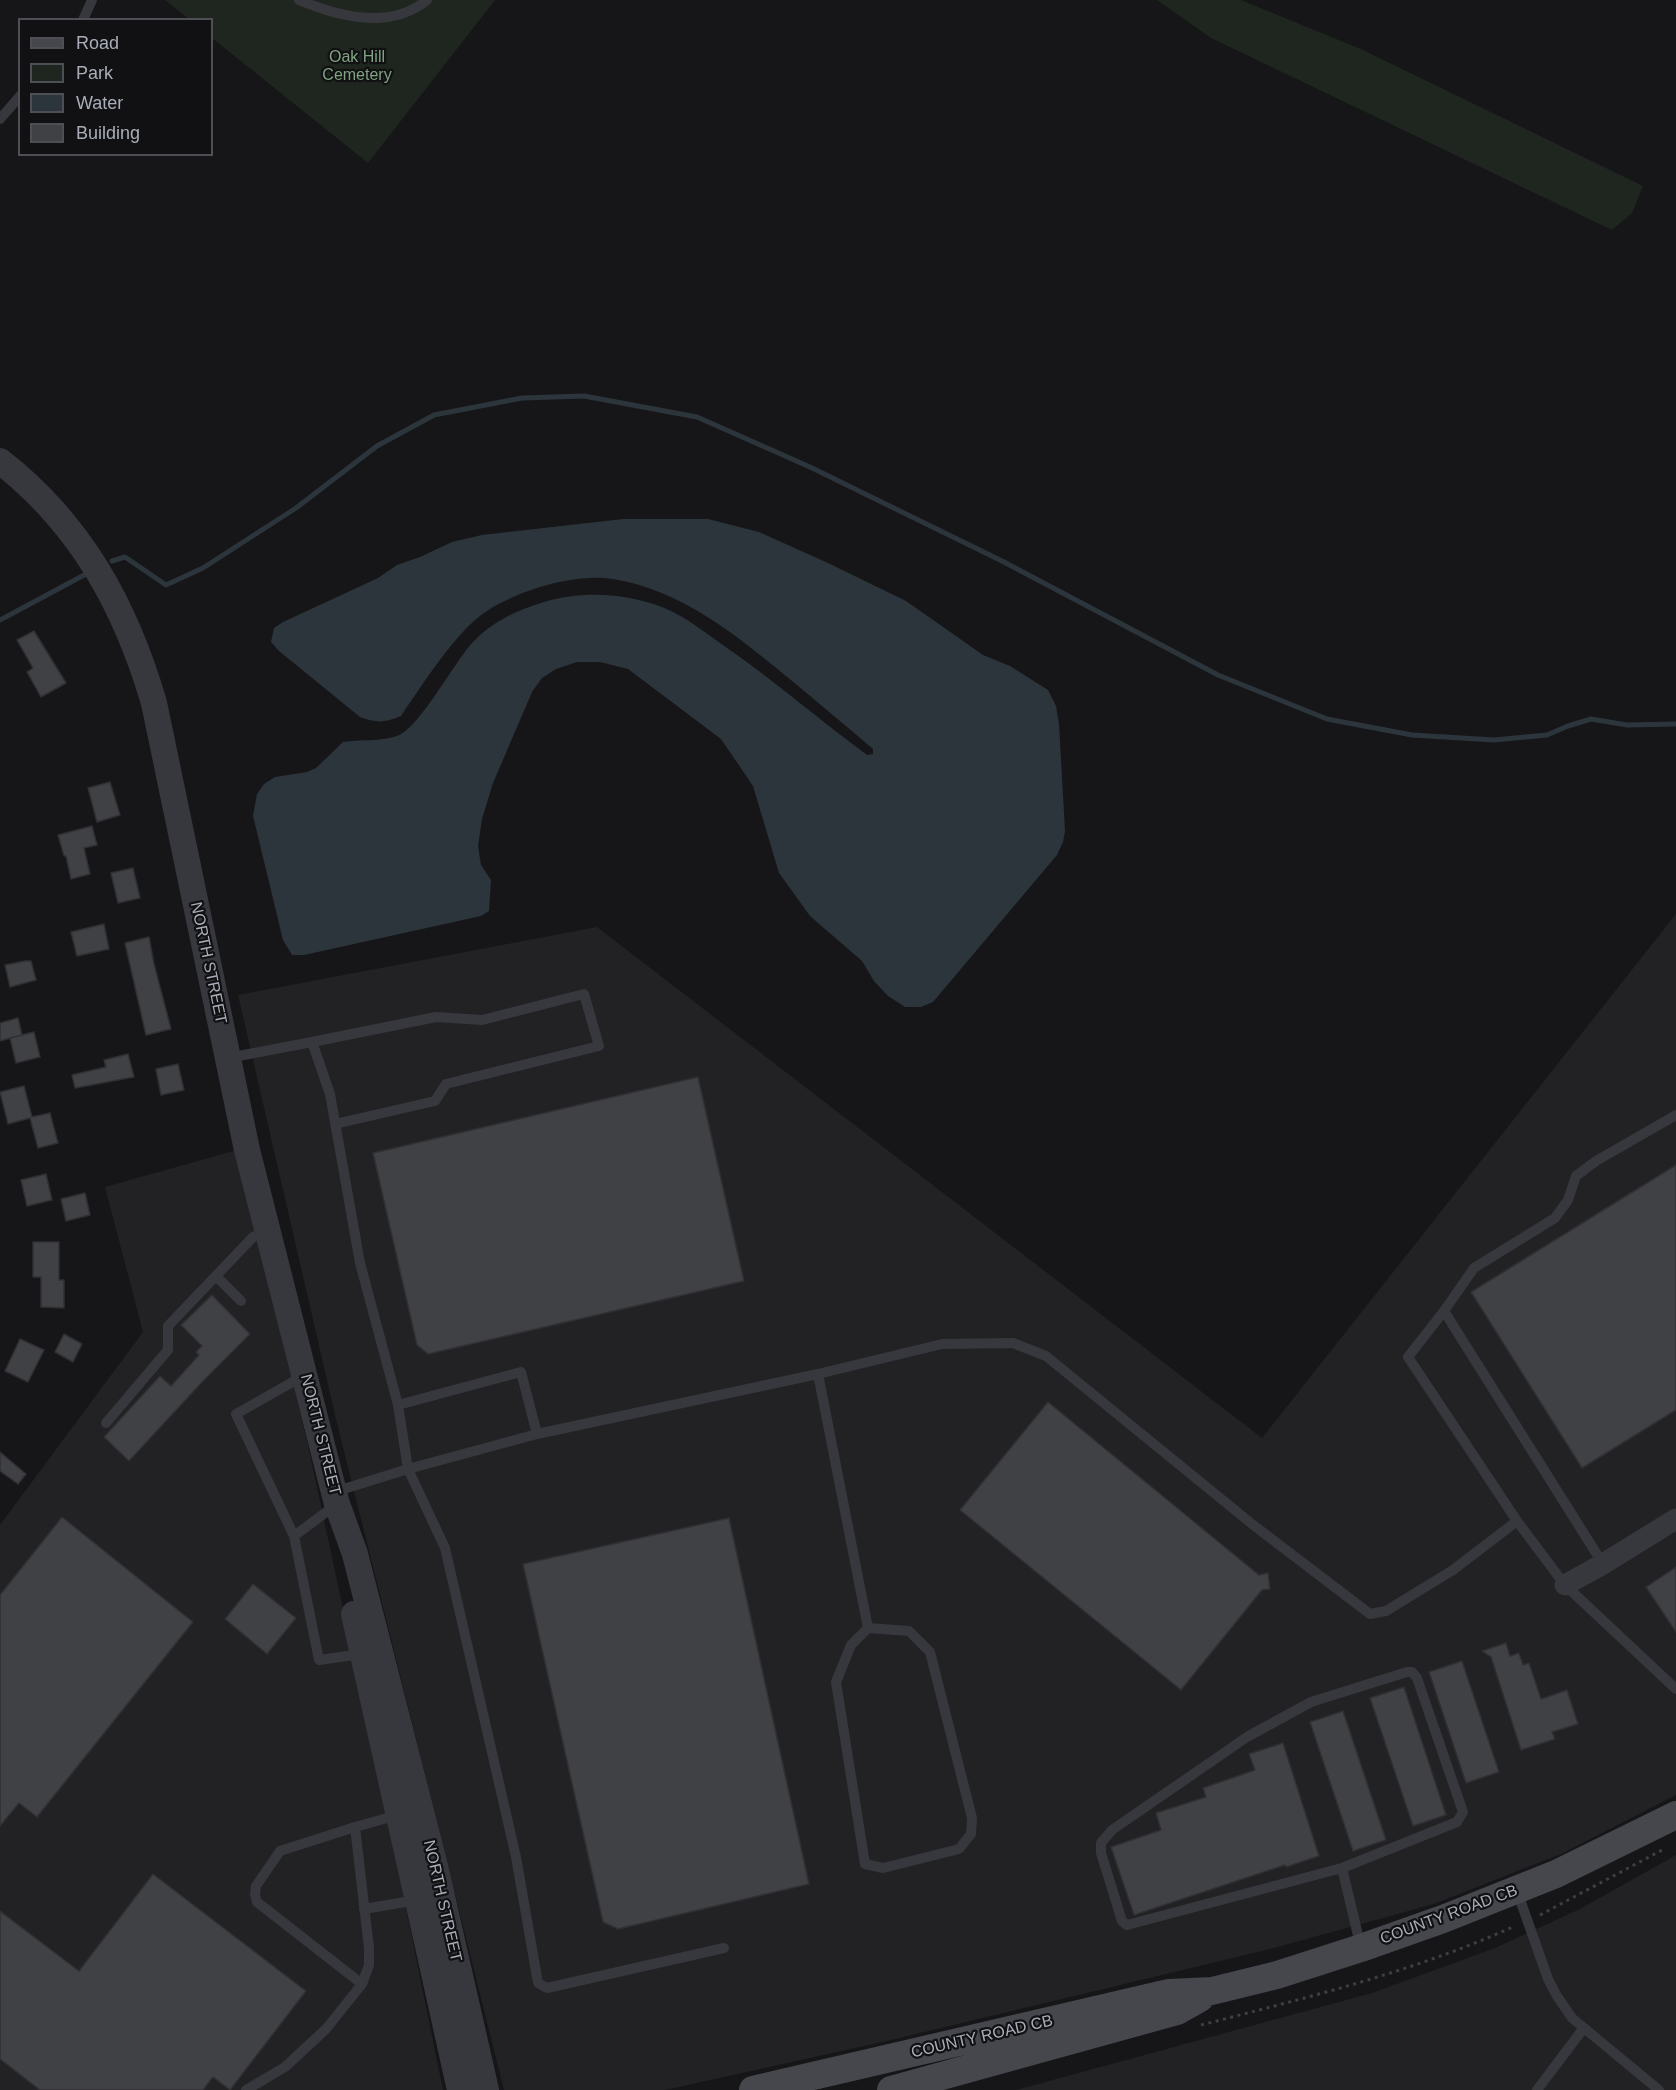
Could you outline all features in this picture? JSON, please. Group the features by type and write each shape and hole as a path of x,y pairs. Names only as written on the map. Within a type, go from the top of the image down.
{"main road":[{"name":"COUNTY ROAD CB","path":"753,2090 1169,1993 1212,1991 1277,1975 1361,1948 1517,1890 1598,1855 1676,1815"},
{"name":"COUNTY ROAD CB","path":"891,2090 1177,2011 1212,1991"}],"street":[{"name":"NORTH STREET","path":"0,461 47,504 78,541 112,595 141,660 154,704 248,1150 336,1498 356,1554 435,1866 486,2090"},
{"name":"NORTH STREET","path":"336,1498 342,1558 362,1654 460,2090"},
{"path":"1565,1585 1604,1564 1676,1519"}],"lane":[{"path":"84,18 92,0"},
{"path":"299,0 322,10 352,17 375,19 417,9 428,0"},
{"path":"0,119 18,98"},
{"path":"228,1058 436,1017 482,1020 584,994 599,1046 446,1084 435,1101 335,1124"},
{"path":"312,1042 330,1094 360,1263 398,1405 408,1469 446,1548 516,1857 538,1983 547,1988 724,1948"},
{"path":"1676,1115 1596,1161 1576,1176 1568,1200 1555,1218 1474,1268 1408,1357 1517,1521 1565,1585 1676,1689"},
{"path":"106,1423 168,1350 168,1326 253,1237 268,1230"},
{"path":"216,1276 241,1301"},
{"path":"1444,1311 1604,1564"},
{"path":"294,1536 336,1498 408,1469 537,1434 818,1374 942,1344 1013,1343 1046,1356 1252,1524 1370,1614 1386,1611 1453,1569 1517,1521"},
{"path":"398,1405 521,1372 537,1434"},
{"path":"818,1374 868,1628"},
{"path":"305,1375 236,1414 294,1536 319,1660 362,1654"},
{"path":"868,1628 909,1631 930,1652 972,1818 971,1834 959,1849 883,1868 866,1864 836,1683 851,1645 868,1628"},
{"path":"1412,1672 1417,1678 1463,1812 1457,1822 1342,1868 1127,1925 1122,1921 1101,1853 1101,1843 1112,1830 1247,1737 1311,1702 1412,1672"},
{"path":"362,1984 258,1902 255,1895 256,1886 280,1851 399,1815"},
{"path":"246,2090 285,2067 326,2030 362,1984 369,1965 369,1948 355,1827"},
{"path":"1342,1868 1361,1948"},
{"path":"1517,1890 1539,1957 1557,1996 1572,2018 1659,2090"},
{"path":"364,1909 417,1900"},
{"path":"1538,2090 1583,2028"}],"path":[{"path":"1318,1994 1376,1979 1439,1958 1547,1912 1666,1848"}],"shaded area":[{"path":"1676,914 1676,1795 1561,1854 1434,1904 1270,1949 891,2040 665,2090 504,2090 335,1415 238,995 597,927 1262,1438"},
{"path":"237,1150 309,1450 443,2090 0,2090 0,1525 143,1332 105,1187"},
{"path":"1676,1855 1676,2090 1016,2090 1372,1993 1495,1948 1582,1908"}],"green space":[{"name":"Oak Hill Cemetery","path":"165,0 495,0 368,163 213,39 213,18 188,18"},
{"path":"1157,0 1241,0 1363,50 1643,186 1632,213 1612,230 1211,38"}],"water":[{"path":"623,519 708,519 759,532 906,601 983,655 1010,666 1048,690 1056,706 1059,724 1065,831 1063,842 1057,855 933,1002 921,1007 905,1007 888,996 874,981 862,961 810,916 779,873 753,786 721,739 628,669 600,662 577,662 556,669 542,678 532,692 493,783 482,819 478,846 481,865 491,880 489,911 481,916 304,955 292,955 283,940 253,816 257,794 264,784 275,777 307,772 316,768 343,742 390,738 406,731 426,708 473,642 497,622 534,605 560,598 609,595 642,601 673,612 747,663 867,755 873,754 873,749 851,730 727,630 684,603 662,593 613,579 582,579 548,585 515,596 487,611 475,620 452,645 401,716 385,721 360,717 271,642 274,628 283,622 378,578 397,565 452,542 482,535"}],"building":[{"path":"34,631 66,683 41,697 27,672 33,668 17,640"},
{"path":"110,782 120,815 97,822 88,788"},
{"path":"92,826 97,845 84,848 90,874 71,879 58,835"},
{"path":"133,868 140,898 118,903 111,873"},
{"path":"104,924 109,949 77,956 71,932"},
{"path":"149,937 171,1029 146,1035 125,943"},
{"path":"31,961 36,980 10,987 5,965"},
{"path":"18,1018 22,1035 0,1041 0,1023"},
{"path":"34,1032 40,1057 16,1063 10,1038"},
{"path":"128,1054 134,1077 75,1088 72,1075 106,1067 104,1060"},
{"path":"178,1064 184,1090 161,1095 156,1069"},
{"path":"698,1077 744,1281 428,1354 417,1345 373,1153"},
{"path":"24,1086 32,1117 50,1113 58,1143 38,1148 30,1118 8,1124 0,1092"},
{"path":"1676,1165 1676,1410 1582,1468 1471,1292"},
{"path":"46,1174 52,1200 27,1206 21,1180"},
{"path":"85,1193 90,1215 66,1221 61,1199"},
{"path":"33,1242 59,1242 59,1280 64,1280 64,1308 41,1307 41,1277 33,1277"},
{"path":"212,1295 250,1334 129,1461 104,1437 160,1376 171,1386 199,1355 196,1352 202,1346 181,1325"},
{"path":"64,1334 82,1344 73,1362 55,1352"},
{"path":"20,1339 44,1350 28,1382 5,1371"},
{"path":"1048,1402 1259,1575 1268,1573 1270,1589 1262,1590 1181,1690 960,1510"},
{"path":"0,1452 26,1474 18,1484 0,1471"},
{"path":"62,1517 193,1622 37,1817 19,1803 0,1826 0,1595"},
{"path":"729,1518 809,1884 618,1929 603,1922 523,1564"},
{"path":"1676,1567 1676,1632 1646,1587"},
{"path":"253,1584 296,1618 267,1654 225,1619"},
{"path":"1506,1643 1510,1656 1519,1653 1523,1665 1529,1663 1541,1699 1567,1690 1578,1724 1552,1732 1555,1739 1521,1750 1491,1657 1482,1651"},
{"path":"1462,1661 1499,1772 1466,1783 1429,1672"},
{"path":"1404,1687 1446,1815 1413,1826 1370,1698"},
{"path":"1343,1711 1386,1840 1353,1851 1310,1722"},
{"path":"1283,1743 1319,1856 1134,1915 1111,1847 1161,1830 1156,1813 1206,1797 1203,1788 1255,1770 1249,1754"},
{"path":"153,1874 306,1991 230,2090 213,2077 203,2090 40,2090 0,2059 0,1911 79,1971"}],"waterway":[{"path":"112,561 125,557 166,585 203,568 296,508 377,446 434,415 522,398 584,396 697,417 810,467 1002,561 1218,675 1327,719 1412,735 1494,740 1547,735 1591,719 1627,725 1676,724"},
{"path":"0,620 86,574"}]}
